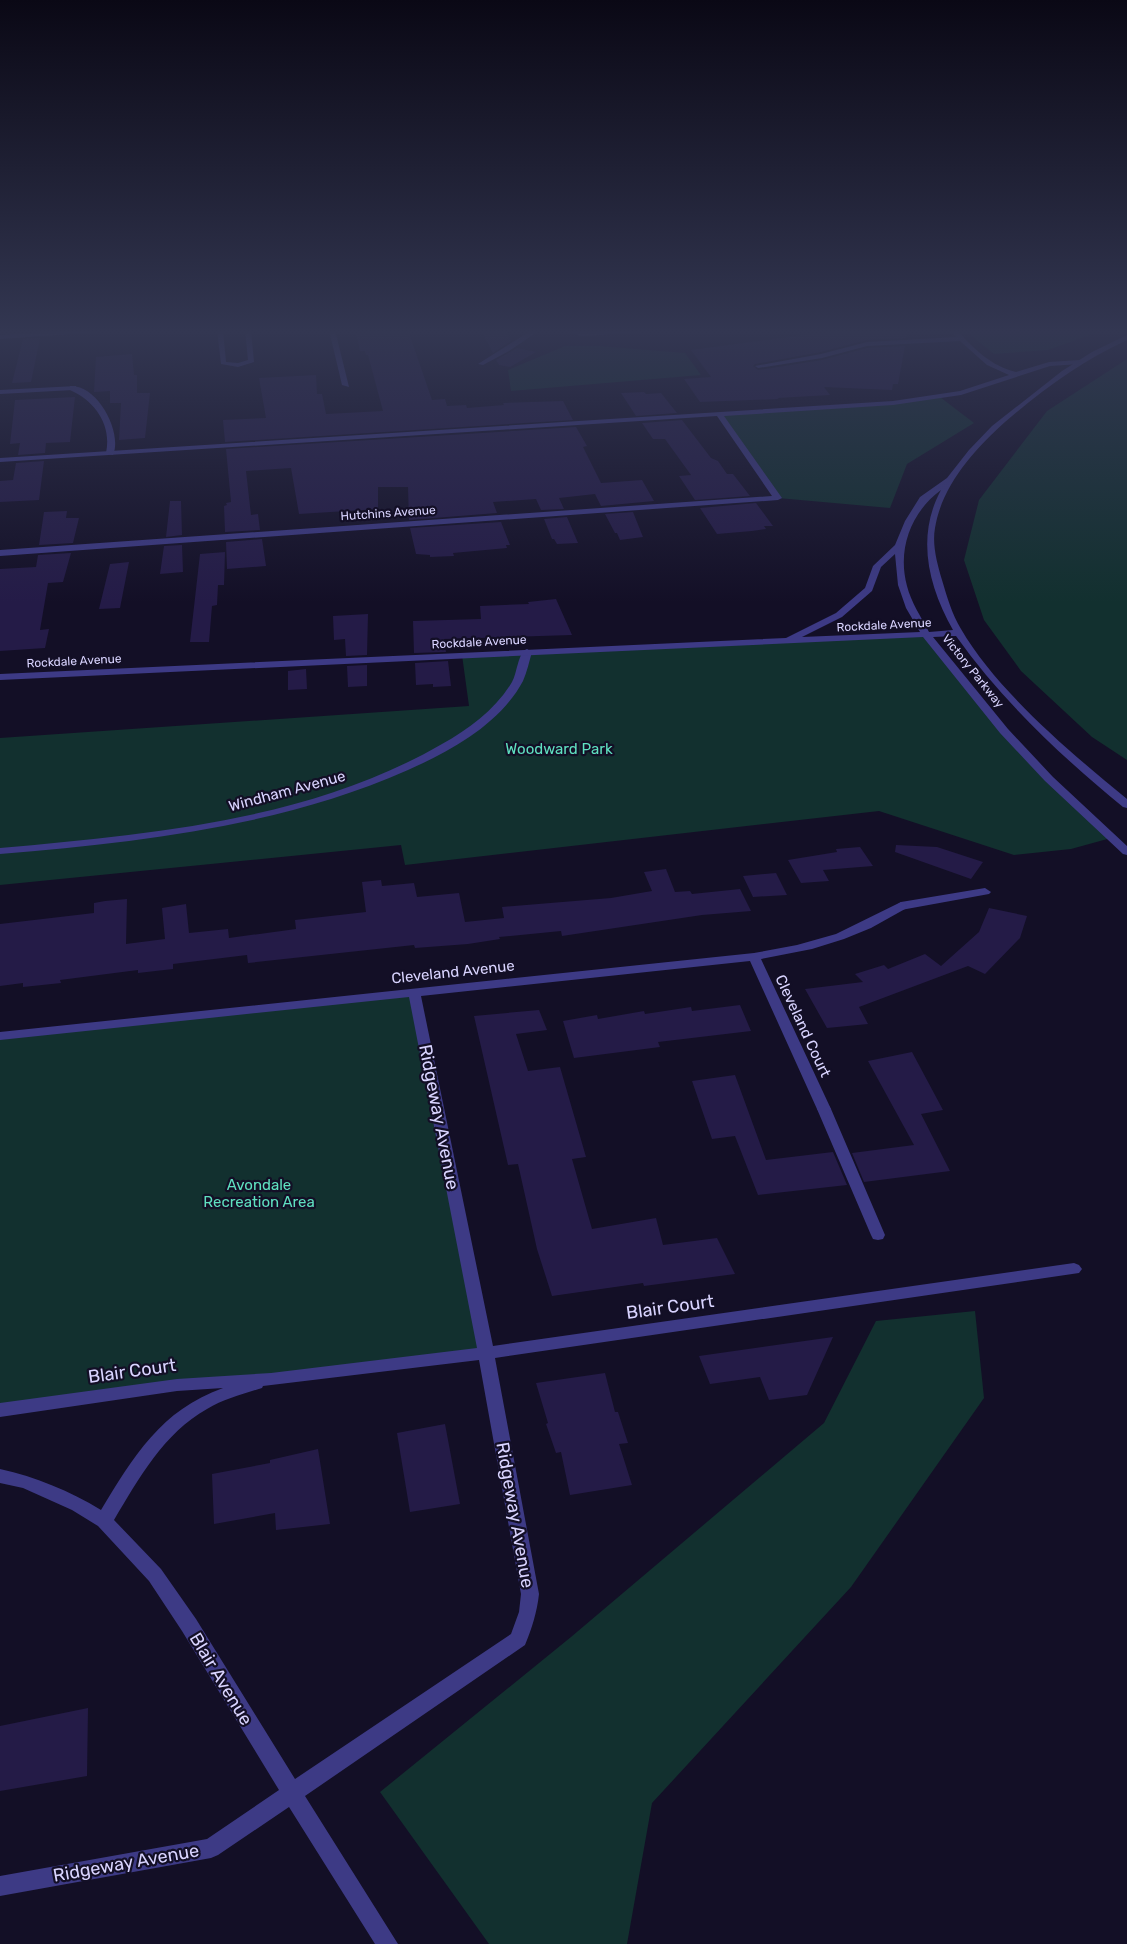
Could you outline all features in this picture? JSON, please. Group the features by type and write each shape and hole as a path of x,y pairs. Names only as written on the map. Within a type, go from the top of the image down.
{"street":[{"path":"105,421 113,445 110,453"},
{"path":"0,460 614,421"},
{"name":"Hutchins Avenue","path":"0,553 778,498 724,421"},
{"name":"Victory Parkway","path":"1004,421 968,455 950,478 922,500 909,521 899,546 902,585 911,608 927,636 1004,731 1049,779 1127,852"},
{"name":"Victory Parkway","path":"950,478 931,524 931,543 942,597 959,634 986,668 1032,719 1078,764 1127,805"},
{"path":"783,642 840,615 869,589 877,566 899,546"},
{"name":"Rockdale Avenue","path":"0,677 959,634"},
{"name":"Windham Avenue","path":"0,852 152,835 211,826 285,809 362,786 435,753 481,723 502,703 517,682 527,652"},
{"name":"Cleveland Avenue","path":"0,1036 754,957 795,950 832,939 866,926 901,906 984,892"},
{"name":"Cleveland Court","path":"754,957 824,1108 878,1235"},
{"name":"Ridgeway Avenue","path":"0,1886 211,1848 518,1639 528,1612 530,1594 486,1353 414,992"},
{"name":"Blair Court","path":"0,1410 177,1385 270,1378 486,1353 1074,1269"},
{"name":"Blair Court","path":"104,1521 144,1458 167,1429 201,1404 270,1378"},
{"name":"Blair Avenue","path":"0,1476 26,1482 78,1505 104,1521 154,1575 188,1625 226,1690 387,1944"}],"green space":[{"path":"724,421 971,421 974,423 907,464 890,508 778,498"},
{"path":"1040,421 1127,421 1127,760 1092,737 1021,671 984,620 964,560 979,500"},
{"name":"Woodward Park","path":"927,636 970,692 1111,838 1071,849 1014,855 879,811 405,865 401,845 0,885 0,738 469,706 462,655"},
{"name":"Avondale Recreation Area","path":"414,992 486,1353 0,1410 0,1036"},
{"path":"975,1311 984,1398 851,1587 652,1803 627,1944 489,1944 380,1792 571,1637 824,1423 876,1321"}],"building":[{"path":"13,421 72,421 70,442 46,443 45,453 18,455 20,443 10,444"},
{"path":"120,421 147,421 145,438 119,440"},
{"path":"223,421 562,421 225,442"},
{"path":"683,421 711,458 718,461 727,474 733,474 750,496 695,500 679,476 691,475 665,439 653,439 642,423"},
{"path":"576,427 587,446 583,447 601,483 642,480 654,501 601,506 595,494 559,498 564,509 541,510 536,499 493,502 497,513 409,520 408,487 378,487 378,509 299,514 291,468 246,471 251,515 258,514 260,530 225,532 224,506 227,505 226,503 231,502 226,449"},
{"path":"44,461 39,500 0,502 0,481 13,480 16,463"},
{"path":"170,501 181,501 182,535 166,537"},
{"path":"756,503 773,526 764,526 766,529 752,531 717,534 700,508"},
{"path":"67,511 66,518 79,518 73,543 39,545 44,512"},
{"path":"633,512 643,537 620,540 605,514"},
{"path":"567,517 578,543 557,544 552,539 544,519"},
{"path":"501,522 510,545 506,545 507,548 453,553 454,556 430,557 430,555 416,554 410,528"},
{"path":"262,539 266,566 227,569 226,542"},
{"path":"182,545 183,572 160,574 164,546"},
{"path":"225,552 224,585 218,585 217,605 212,606 209,642 190,642 200,554"},
{"path":"71,553 63,582 48,583 40,630 49,629 45,648 0,651 0,569 36,567 38,555"},
{"path":"129,562 120,608 99,609 110,564"},
{"path":"556,599 572,635 444,639 446,652 414,653 413,621 481,619 480,606 529,604 528,602"},
{"path":"368,614 367,655 346,656 345,639 334,640 333,616"},
{"path":"448,661 451,686 433,687 433,684 416,685 415,663"},
{"path":"367,665 367,686 348,687 347,666"},
{"path":"306,669 307,689 288,690 288,671"},
{"path":"896,845 937,847 983,862 971,879 895,852"},
{"path":"860,847 873,866 823,870 829,881 801,883 788,860 837,852 836,849"},
{"path":"666,869 675,892 690,891 692,894 740,889 751,911 702,915 562,936 561,931 499,937 500,939 468,944 415,948 414,945 248,963 247,955 173,964 173,969 138,973 138,970 60,980 61,983 23,987 23,983 0,986 0,924 94,913 94,903 105,901 127,899 126,944 165,939 162,908 186,904 189,933 228,929 229,938 296,929 295,920 366,912 362,882 381,880 382,886 414,883 417,897 459,893 465,922 504,918 502,907 611,898 652,891 644,872"},
{"path":"776,873 787,895 753,897 743,876"},
{"path":"989,908 1027,916 1020,938 985,974 968,966 859,1007 868,1024 827,1028 805,989 863,982 855,974 884,965 888,969 925,954 941,966 979,932"},
{"path":"740,1005 751,1031 658,1042 660,1047 574,1058 563,1021 597,1015 598,1019 644,1011 645,1014 691,1007 692,1011"},
{"path":"539,1010 547,1030 516,1034 528,1071 560,1067 586,1157 572,1159 592,1229 656,1218 663,1245 717,1238 735,1274 644,1286 643,1283 552,1296 537,1249 518,1164 508,1165 474,1016"},
{"path":"912,1052 943,1110 921,1114 950,1171 864,1182 852,1153 914,1145 868,1061"},
{"path":"735,1075 766,1160 833,1152 847,1185 758,1195 735,1136 712,1139 692,1081"},
{"path":"833,1337 807,1395 769,1400 760,1377 710,1384 699,1356"},
{"path":"605,1373 615,1412 618,1412 628,1443 619,1444 632,1485 570,1495 561,1452 556,1453 546,1424 548,1423 536,1383"},
{"path":"445,1424 460,1504 410,1512 397,1433"},
{"path":"318,1449 330,1524 276,1530 275,1513 214,1524 212,1474 270,1463 270,1460"},
{"path":"88,1708 87,1776 0,1791 0,1726"}]}
